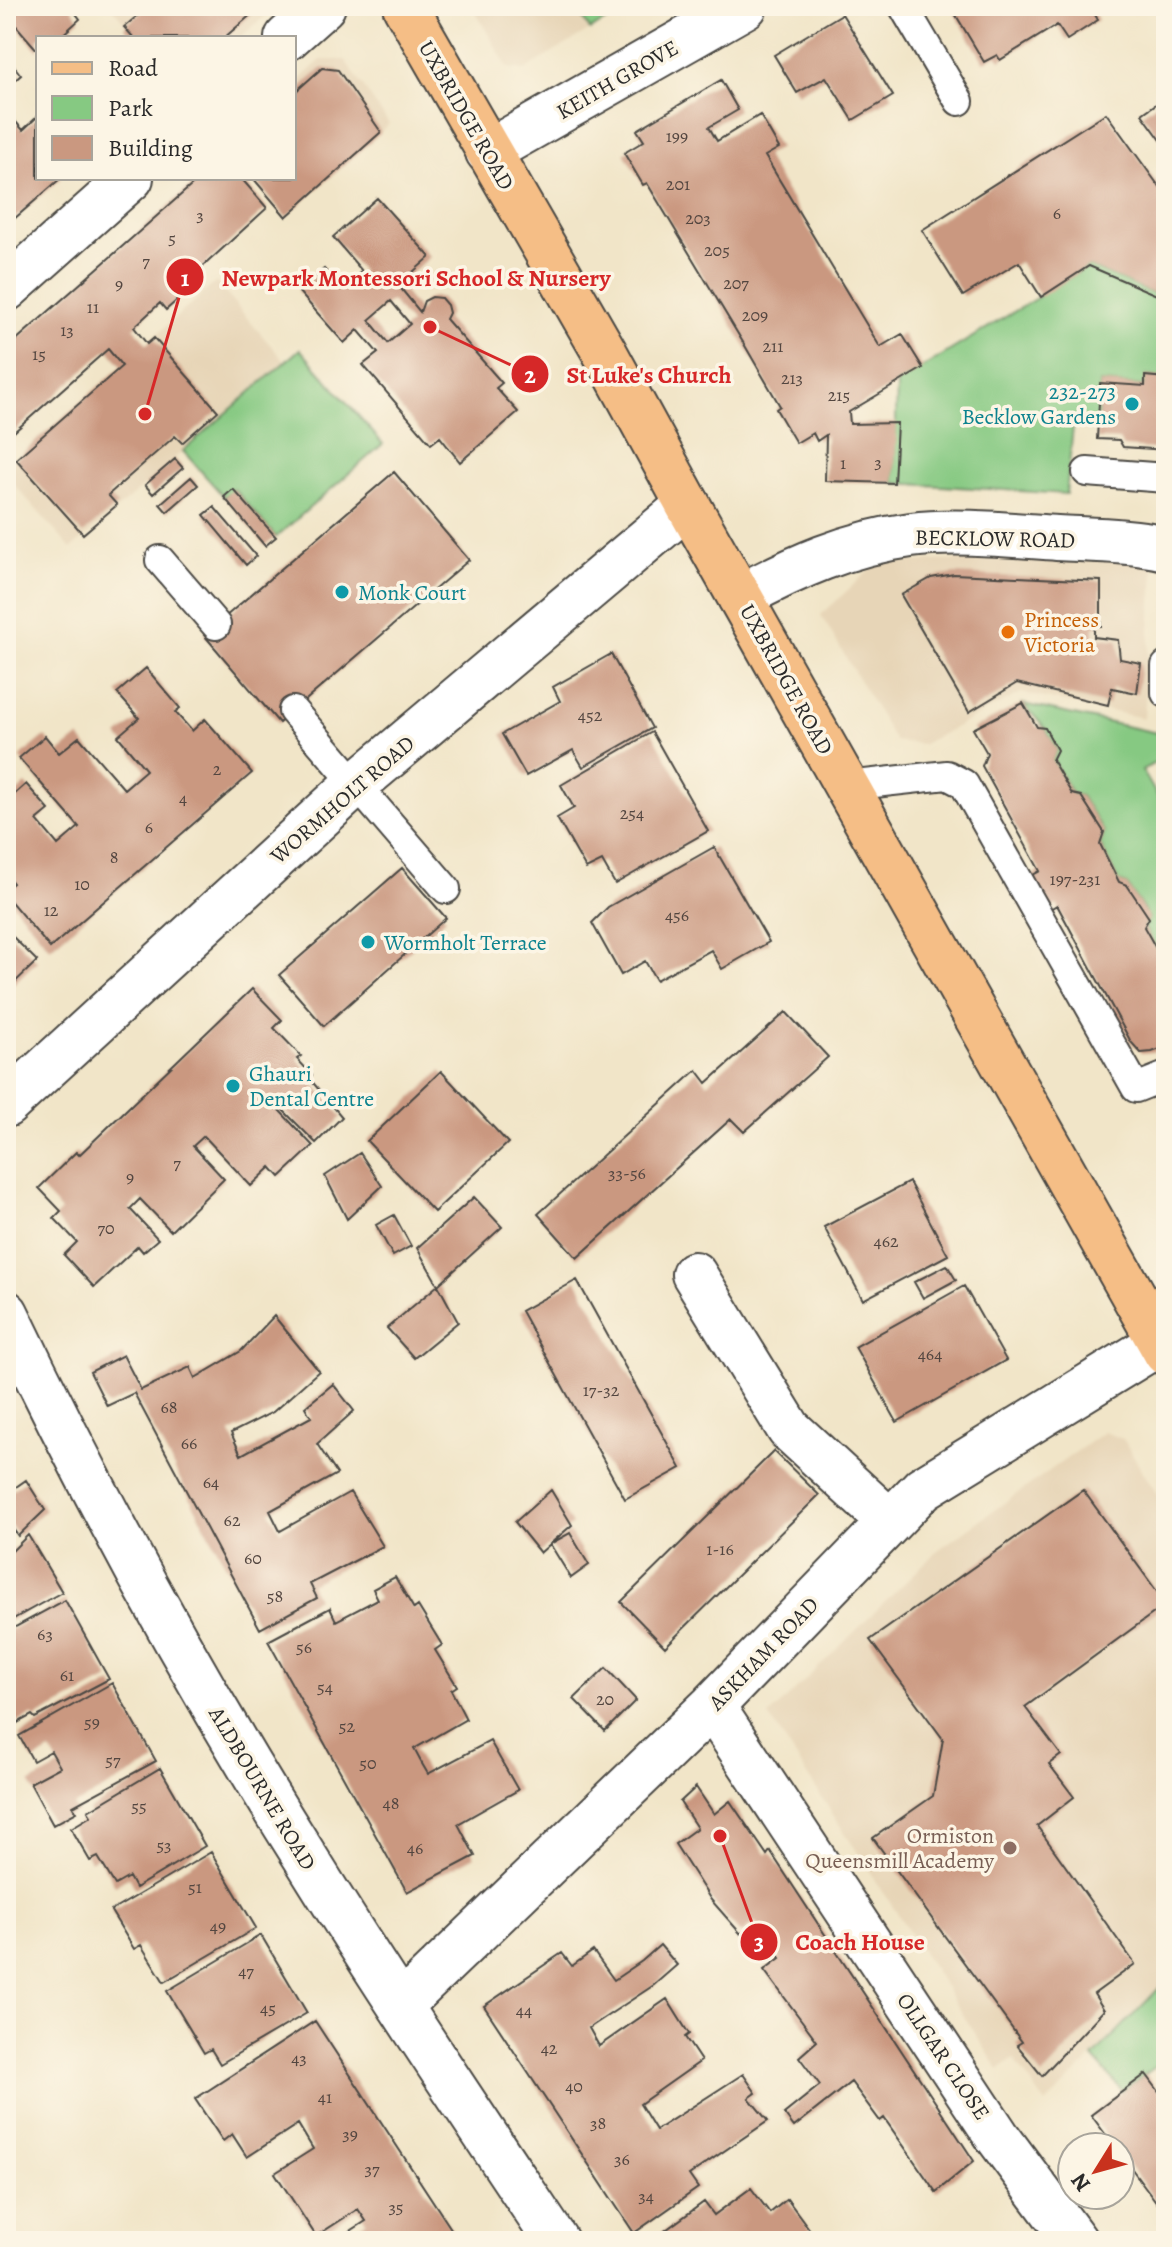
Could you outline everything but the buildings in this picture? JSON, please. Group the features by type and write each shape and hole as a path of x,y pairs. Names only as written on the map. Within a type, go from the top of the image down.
{"main road":[{"name":"UXBRIDGE ROAD","path":"405,6 605,353 1163,1348"}],"street":[{"path":"289,36 323,6"},
{"name":"KEITH GROVE","path":"488,152 745,6"},
{"path":"6,289 129,180"},
{"name":"WORMHOLT ROAD","path":"6,1105 355,785 688,505"},
{"name":"BECKLOW ROAD","path":"740,597 781,575 842,549 913,534 1006,534 1166,548"},
{"path":"694,1274 789,1429 890,1522"},
{"name":"ALDBOURNE ROAD","path":"6,1313 57,1421 205,1691 314,1872 556,2241"},
{"name":"ASKHAM ROAD","path":"400,2006 712,1706 923,1488 1163,1348"},
{"name":"OLLGAR CLOSE","path":"712,1706 997,2136 1075,2241"}],"lane":[{"path":"903,6 959,101"},
{"path":"1087,472 1166,478"},
{"path":"160,560 216,625"},
{"path":"1166,666 1166,693"},
{"path":"293,711 446,889"},
{"path":"847,786 947,775 964,784 1136,1088 1166,1076"}],"shaded area":[{"path":"111,6 277,6 241,36 135,36"},
{"path":"472,6 576,6 590,30 525,70 508,68"},
{"path":"321,60 345,60 389,124 328,178 296,142 296,83"},
{"path":"216,282 285,362 71,549 6,475 6,467"},
{"path":"1155,556 1144,718 1021,693 923,744 895,741 821,615 878,562"},
{"name":"Ormiston Queensmill Academy","path":"1104,1432 1123,1439 1166,1509 1166,1981 1046,2104 1014,2059 999,2070 769,1716 938,1550"}],"green space":[{"path":"575,6 631,6 590,30"},
{"path":"1089,266 1166,299 1166,378 1146,376 1145,386 1100,383 1098,421 1074,418 1066,494 894,483 897,383"},
{"path":"300,349 383,444 276,537 234,489 224,497 183,451"},
{"path":"1023,704 1157,733 1166,743 1166,757 1142,770 1166,811 1166,966 1144,927 1149,918 1127,885 1119,882 1100,844 1104,832 1081,796 1072,794 1052,760 1057,750 1045,728"},
{"path":"1166,1981 1166,2059 1122,2091 1093,2057"}],"place":[{"name":"St Luke's Church","path":"430,327"},
{"name":"232-273 Becklow Gardens","path":"1132,404"},
{"name":"Newpark Montessori School & Nursery","path":"145,414"},
{"name":"Monk Court","path":"342,592"},
{"name":"Princess Victoria","path":"1008,632"},
{"name":"Wormholt Terrace","path":"368,942"},
{"name":"Ghauri Dental Centre","path":"233,1086"},
{"name":"Coach House","path":"720,1836"},
{"name":"Ormiston Queensmill Academy","path":"1010,1848"}]}
